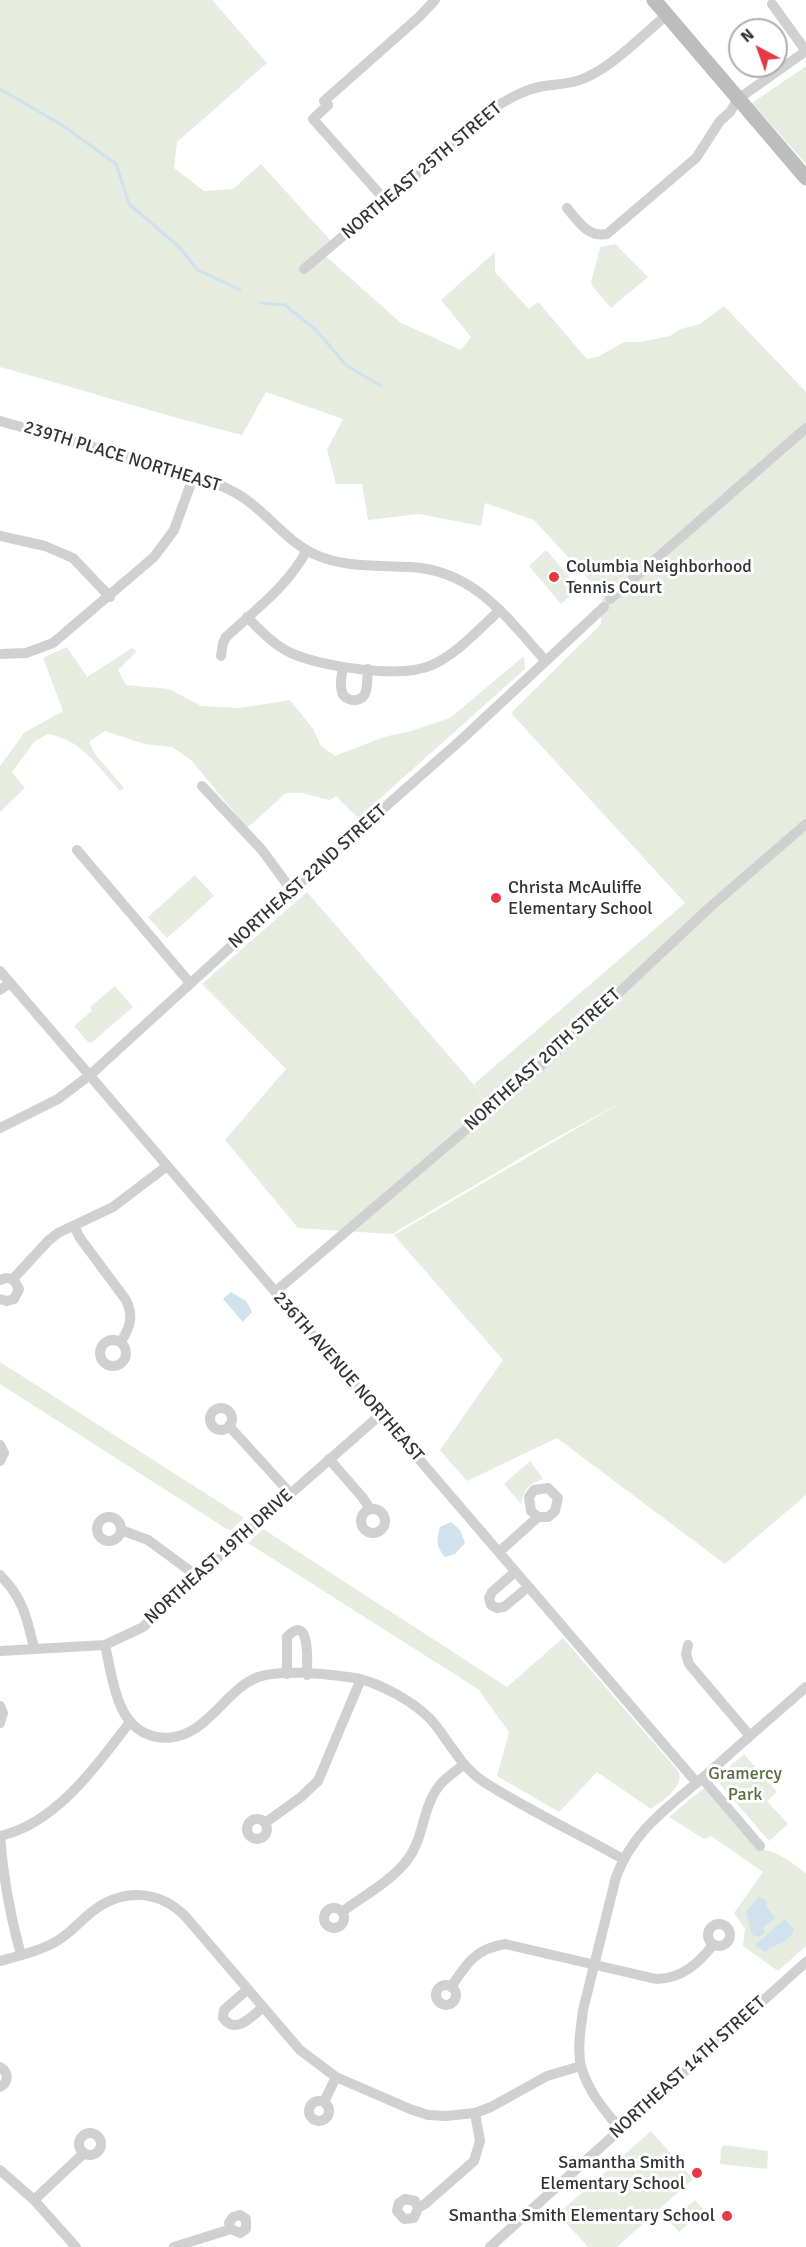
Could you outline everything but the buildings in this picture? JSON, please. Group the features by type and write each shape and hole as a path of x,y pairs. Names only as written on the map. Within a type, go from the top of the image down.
{"street":[{"path":"385,200 313,119 328,105 324,101 419,17 435,0"},
{"path":"654,0 806,178"},
{"path":"567,208 591,233 608,234 696,158 720,121 730,112 738,99 806,51 772,4"},
{"name":"NORTHEAST 25TH STREET","path":"304,269 496,106 524,91 570,83 595,73 607,66 667,15"},
{"name":"239TH PLACE NORTHEAST","path":"0,421 194,475 232,490 247,500 279,530 307,550 330,560 356,566 413,567 447,574 462,580 500,610 545,660"},
{"name":"NORTHEAST 22ND STREET","path":"0,1128 58,1099 90,1075 461,740 607,603 806,428"},
{"path":"0,654 26,653 54,643 110,597 166,542 174,530 194,475"},
{"path":"0,536 45,546 73,558 110,597"},
{"path":"221,656 226,637 292,575 307,550"},
{"path":"247,617 287,651 306,659 343,667 419,669 430,666 456,649 500,610"},
{"path":"343,667 341,690 344,697 351,700 359,699 364,694 368,669"},
{"path":"202,786 262,850 292,891"},
{"name":"NORTHEAST 20TH STREET","path":"275,1292 544,1063 710,908 806,824"},
{"path":"77,850 190,983"},
{"name":"236TH AVENUE NORTHEAST","path":"0,971 379,1416 528,1587 760,1846"},
{"path":"0,990 10,982"},
{"path":"13,1279 58,1233 113,1207 166,1166"},
{"path":"74,1226 80,1238 130,1308 132,1320 121,1342"},
{"path":"0,1280 13,1279"},
{"path":"0,1299 11,1301 17,1296 19,1289 13,1279"},
{"name":"NORTHEAST 19TH DRIVE","path":"0,1651 105,1645 143,1626 379,1416"},
{"path":"229,1426 290,1493"},
{"path":"0,1445 4,1453 0,1461"},
{"path":"330,1459 370,1509"},
{"path":"499,1552 538,1517"},
{"path":"121,1530 148,1540 197,1576"},
{"path":"515,1572 492,1592 489,1599 491,1605 497,1608 504,1607 528,1587"},
{"path":"0,1575 15,1592 25,1610 34,1648"},
{"path":"287,1674 287,1637 297,1631 307,1639 307,1675"},
{"path":"105,1645 117,1697 130,1722 139,1731 148,1735 174,1738 187,1735 251,1681 266,1675 287,1674 361,1679 381,1686 427,1716 464,1765 484,1782 623,1859"},
{"path":"688,1645 686,1654 689,1664 750,1736"},
{"path":"266,1823 302,1797 318,1781 361,1679"},
{"path":"620,2129 597,2100 581,2066 583,2010 616,1876 623,1859 640,1833 806,1687"},
{"path":"0,1706 3,1713 0,1723"},
{"path":"21,1955 9,1913 0,1836 18,1832 32,1824 70,1794 88,1777 130,1722"},
{"path":"342,1912 399,1870 414,1849 432,1796 440,1785 464,1765"},
{"path":"0,1961 58,1941 104,1904 127,1895 158,1897 177,1908 300,2050 336,2078 428,2115 447,2116 475,2113 491,2107 547,2076 581,2066"},
{"path":"451,1987 477,1954 485,1949 505,1944 656,1979 667,1979 684,1973 713,1945"},
{"name":"NORTHEAST 14TH STREET","path":"490,2247 806,1962"},
{"path":"248,1989 224,2010 225,2021 232,2026 240,2025 263,2007"},
{"path":"0,2067 7,2076 5,2083 0,2087"},
{"path":"324,2102 336,2078"},
{"path":"418,2208 474,2160 480,2141 475,2113"},
{"path":"34,2200 83,2154"},
{"path":"0,2170 34,2200 76,2247"},
{"path":"174,2247 231,2229"}],"green space":[{"path":"0,0 212,0 267,63 177,142 174,168 204,191 233,189 261,164 331,241 320,251 401,323 461,350 471,337 441,300 495,252 495,272 529,309 538,302 587,359 599,356 624,342 640,342 670,336 681,329 700,324 724,306 806,392 806,1495 725,1564 557,1438 467,1481 440,1450 503,1360 394,1235 627,1099 531,1152 392,1234 298,1228 225,1140 286,1069 202,984 307,892 488,1101 474,1084 685,903 511,713 601,624 602,594 534,520 485,503 481,526 419,514 368,520 362,484 336,484 327,450 343,419 266,392 242,435 0,367"},
{"path":"806,66 806,164 752,103"},
{"path":"615,244 648,277 611,308 591,283 600,247"},
{"name":"Columbia Neighborhood Tennis Court","path":"546,550 579,588 561,604 529,566"},
{"path":"67,647 87,677 132,648 137,651 118,670 126,685 169,689 201,706 240,708 290,700 313,729 321,746 335,756 384,737 450,718 524,656 525,669 358,818 336,796 330,800 302,793 286,793 247,828 191,760 172,747 145,744 105,731 89,742 95,754 124,788 120,791 80,748 60,737 48,734 35,741 12,772 25,788 0,812 0,766 24,733 63,711 43,658"},
{"path":"195,875 214,896 167,938 148,917"},
{"path":"115,986 133,1007 91,1043 88,1042 74,1026 92,1011 90,1007"},
{"path":"0,1362 244,1518 230,1531 0,1384"},
{"path":"530,1461 543,1479 528,1488 521,1504 504,1484"},
{"path":"263,1529 507,1687 563,1638 679,1772 680,1778 675,1788 651,1809 597,1772 559,1812 497,1776 509,1732 481,1691 248,1543"},
{"name":"Gramercy Park","path":"744,1754 777,1792 767,1801 788,1824 769,1841 719,1783 720,1775"},
{"path":"704,1788 757,1850 777,1854 806,1873 806,1946 778,1971 743,1946 745,1929 734,1913 763,1872 711,1836 704,1839 669,1817"},
{"path":"651,2131 693,2179 617,2247 588,2247 558,2214"},
{"path":"724,2145 768,2151 767,2169 720,2164 721,2148"},
{"path":"695,2200 704,2210 679,2232 670,2222"}],"water":[{"path":"231,1292 246,1301 252,1312 243,1322 223,1299"},
{"path":"451,1522 460,1530 465,1543 455,1554 445,1557 438,1546 438,1536 440,1527"},
{"path":"759,1896 767,1901 768,1908 775,1918 763,1928 765,1932 760,1936 754,1936 746,1912"},
{"path":"785,1919 794,1930 785,1941 765,1952 755,1945"}],"waterway":[{"path":"0,89 62,125 116,164 129,204 178,246 198,270 240,290"},
{"path":"261,303 285,305 316,330 346,365 381,386"}],"place":[{"name":"Columbia Neighborhood Tennis Court","path":"554,577"},
{"name":"Christa McAuliffe Elementary School","path":"496,898"},
{"name":"Samantha Smith Elementary School","path":"697,2173"},
{"name":"Smantha Smith Elementary School","path":"727,2216"}]}
